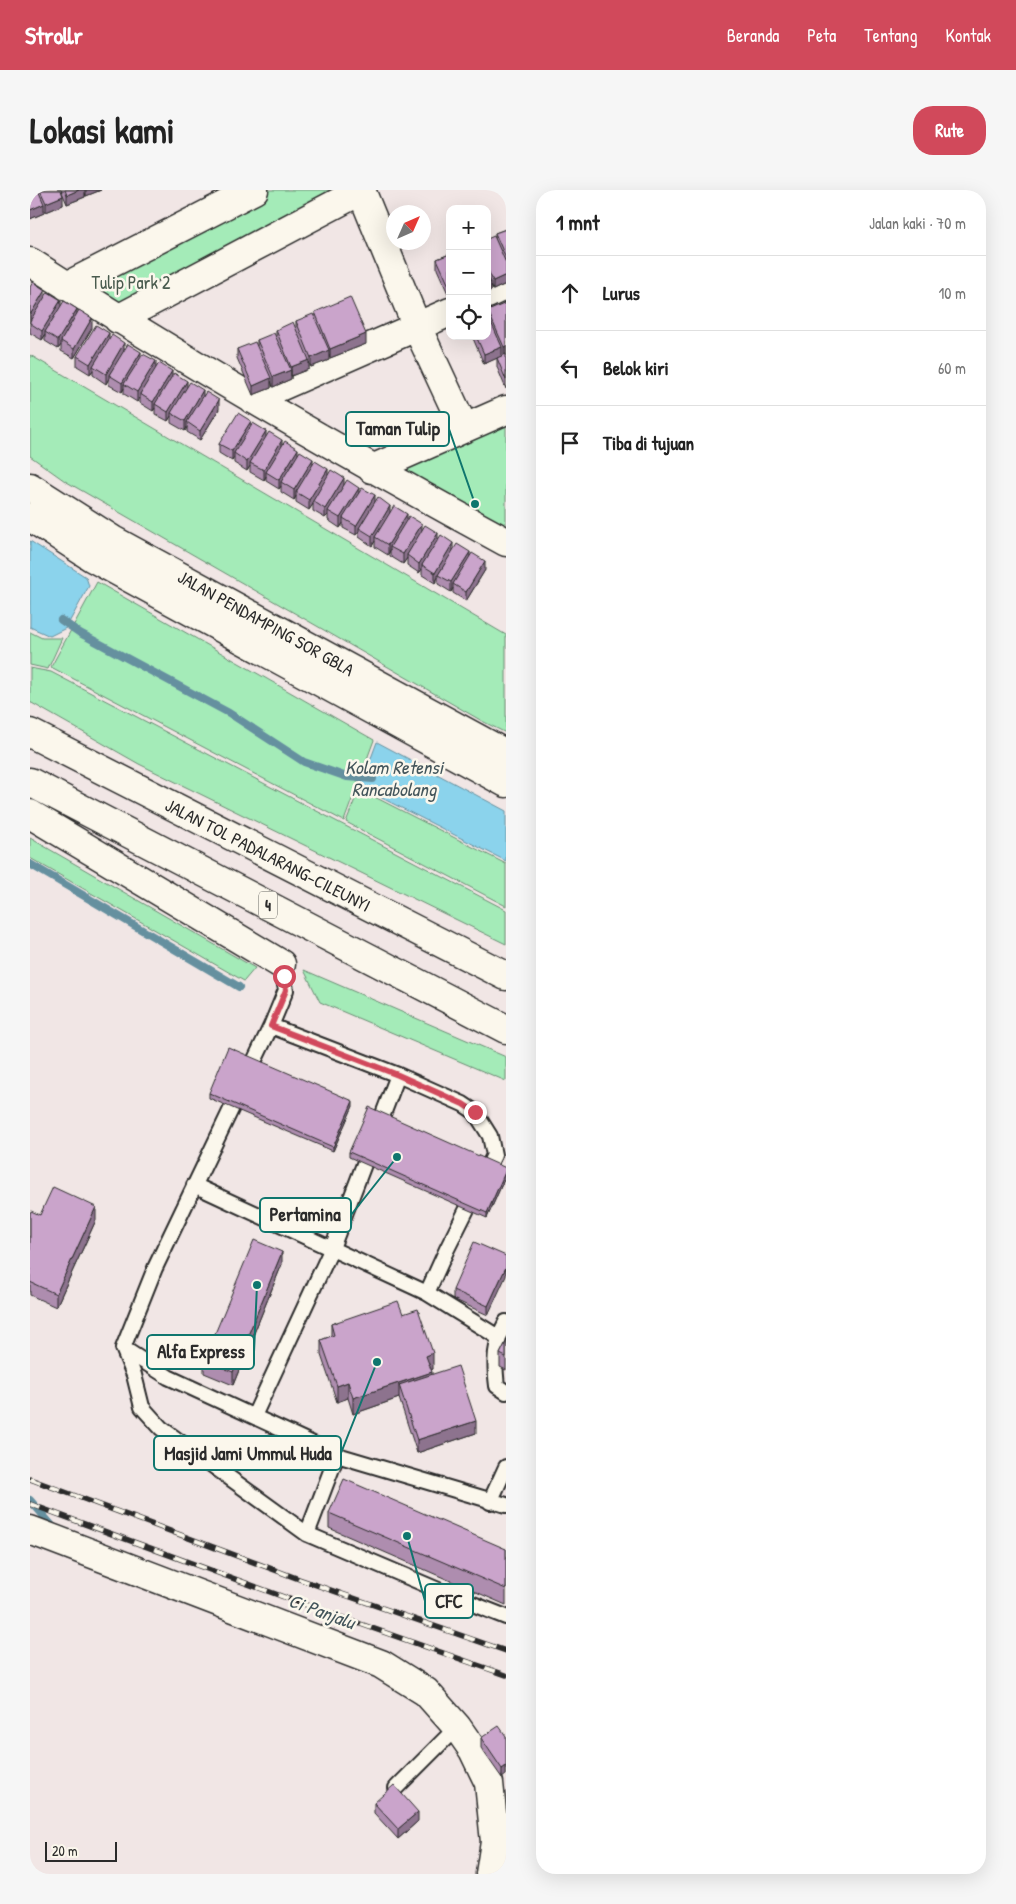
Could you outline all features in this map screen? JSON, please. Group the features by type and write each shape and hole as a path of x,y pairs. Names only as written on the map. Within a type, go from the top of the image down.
{"main road":[{"path":"67,286 254,190"},
{"path":"118,318 361,190 417,327 464,428"},
{"path":"30,262 252,399 372,469 506,542"},
{"path":"491,292 506,285"},
{"path":"252,399 446,314"},
{"path":"372,469 506,410"},
{"name":"JALAN PENDAMPING SOR GBLA","path":"30,487 113,540 493,757 506,783"},
{"name":"JALAN PENDAMPING SOR GBLA","path":"30,517 94,558 493,757"},
{"name":"JALAN TOL PADALARANG–CILEUNYI","path":"30,733 506,976"},
{"name":"4","path":"30,782 506,1029"},
{"path":"30,814 281,964"},
{"path":"30,1530 381,1664 426,1692 457,1727 473,1750 489,1783 495,1842 490,1874"}],"lane":[{"path":"281,964 286,990 271,1026 154,1268 123,1348 134,1375 142,1407 161,1428 307,1534 506,1617"},
{"path":"271,1026 398,1075 463,1104 475,1112 490,1136 494,1154 427,1293"},
{"path":"254,1416 332,1248 398,1075"},
{"path":"194,1185 427,1293 498,1336"},
{"path":"506,1322 498,1336 494,1366 497,1386 506,1392"},
{"path":"123,1348 168,1377 337,1455 490,1502 506,1505"},
{"path":"307,1534 337,1455"},
{"path":"490,1502 506,1467"},
{"path":"396,1788 457,1727"}],"green space":[{"name":"Tulip Park 2","path":"254,190 362,190 118,319 67,286"},
{"path":"30,355 506,635 506,733 65,481 30,456"},
{"path":"506,416 506,538 382,470"},
{"path":"97,582 374,740 344,821 51,667"},
{"path":"30,632 42,638 62,638 48,669 30,665"},
{"path":"30,668 51,672 506,910 506,944 139,764 30,702"},
{"path":"359,789 506,864 506,906 346,822"},
{"path":"30,838 255,968 244,981 30,858"},
{"path":"304,970 506,1057 506,1081 320,1002"}],"water":[{"path":"30,541 86,577 89,586 66,628 50,636 30,627"},
{"name":"Kolam Retensi Rancabolang","path":"377,742 506,811 506,861 372,793 361,785"}],"building":[{"path":"30,190 38,190 44,204 30,210"},
{"path":"40,190 61,190 63,196 46,203"},
{"path":"65,190 79,190 67,195"},
{"path":"506,229 506,258 495,233"},
{"path":"494,236 506,263 506,275 493,281 491,277 491,237"},
{"path":"446,256 446,279 437,259"},
{"path":"33,282 45,290 30,315 30,287"},
{"path":"48,292 61,300 42,331 30,323 30,321"},
{"path":"350,297 366,334 330,349 315,312"},
{"path":"64,301 77,309 58,340 45,332"},
{"path":"506,303 506,346 504,347 491,318 491,310"},
{"path":"79,310 92,318 74,349 61,341"},
{"path":"313,314 329,350 311,358 296,321"},
{"path":"293,322 309,360 291,367 276,330"},
{"path":"491,322 502,347 484,354 478,340 491,340"},
{"path":"96,325 109,333 90,364 77,356"},
{"path":"274,333 291,370 273,377 257,340"},
{"path":"112,335 124,343 106,374 93,366"},
{"path":"255,342 271,378 253,386 237,349"},
{"path":"128,344 141,352 122,383 109,375"},
{"path":"143,354 156,361 137,392 124,384"},
{"path":"506,354 506,380 497,358"},
{"path":"159,363 172,371 153,402 140,394"},
{"path":"174,373 187,381 168,412 155,404"},
{"path":"190,382 203,390 185,421 171,413"},
{"path":"206,392 219,400 200,431 187,422"},
{"path":"238,413 251,421 232,451 219,444"},
{"path":"253,423 266,431 247,462 234,453"},
{"path":"269,432 282,440 264,470 250,463"},
{"path":"285,441 298,449 279,480 266,472"},
{"path":"300,451 313,459 294,490 281,482"},
{"path":"315,461 328,469 309,500 296,492"},
{"path":"331,470 344,478 325,509 313,501"},
{"path":"347,480 359,488 340,518 328,511"},
{"path":"362,488 375,495 356,526 343,518"},
{"path":"378,497 390,506 372,536 359,528"},
{"path":"394,506 407,514 388,545 375,537"},
{"path":"409,516 422,524 403,554 390,547"},
{"path":"425,525 438,533 419,564 407,555"},
{"path":"441,535 453,543 435,573 422,565"},
{"path":"457,544 470,552 451,582 438,575"},
{"path":"472,553 485,561 466,592 453,584"},
{"path":"228,1047 353,1101 333,1147 209,1093"},
{"path":"369,1107 506,1168 487,1213 349,1152"},
{"path":"53,1187 96,1207 56,1294 30,1282 30,1214 31,1211 40,1215"},
{"path":"254,1240 282,1252 233,1372 204,1360"},
{"path":"474,1242 506,1256 506,1267 488,1306 453,1290"},
{"path":"398,1301 403,1314 418,1309 433,1353 426,1356 432,1372 353,1398 348,1382 337,1386 321,1340 334,1335 331,1324"},
{"path":"506,1342 506,1357 500,1354"},
{"path":"458,1366 476,1421 417,1440 399,1385"},
{"path":"344,1479 506,1549 506,1589 329,1513"},
{"path":"499,1726 506,1736 506,1766 502,1769 481,1738"},
{"path":"394,1785 418,1812 398,1829 374,1803"}],"waterway":[{"path":"61,620 80,633 229,713 304,762 347,777 373,779"},
{"path":"30,864 239,987"},
{"name":"Ci Panjalu","path":"30,1500 55,1529"}],"railway":[{"path":"30,1479 299,1579 506,1651"},
{"path":"30,1504 292,1600 506,1675"}],"place":[{"name":"Taman Tulip","path":"475,504"},
{"name":"Pertamina","path":"397,1157"},
{"name":"Alfa Express","path":"257,1285"},
{"name":"Masjid Jami Ummul Huda","path":"377,1362"},
{"name":"CFC","path":"407,1536"}],"route":[{"path":"284,976 286,990 271,1026 398,1075 463,1104 475,1112"}]}
